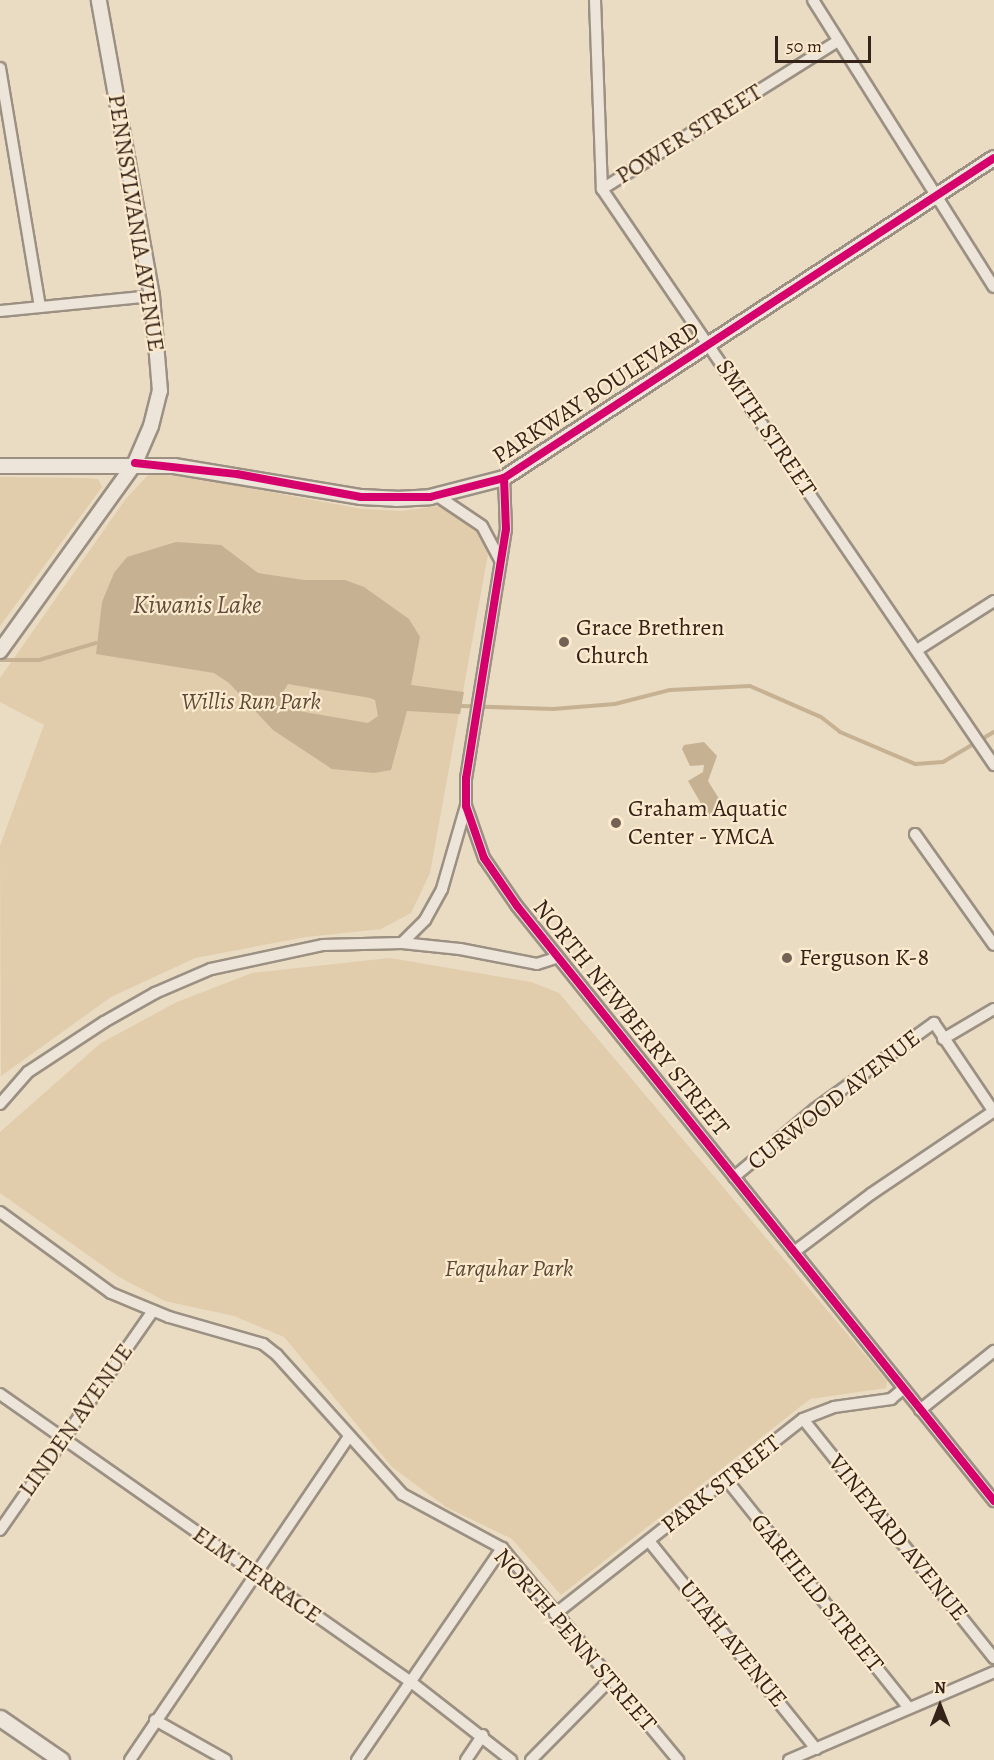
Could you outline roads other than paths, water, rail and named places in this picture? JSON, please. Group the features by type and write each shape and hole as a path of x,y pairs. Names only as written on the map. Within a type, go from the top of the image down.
{"main road":[{"path":"0,1718 60,1760"}],"street":[{"name":"PENNSYLVANIA AVENUE","path":"2,648 135,463 160,390 152,296 99,0"},
{"path":"595,0 602,189"},
{"path":"813,0 934,196 994,287"},
{"name":"POWER STREET","path":"602,189 838,41"},
{"path":"0,68 40,306"},
{"name":"PARKWAY BOULEVARD","path":"0,466 135,463 237,474 361,497 436,495 504,478 571,438 709,344 994,158"},
{"name":"SMITH STREET","path":"602,189 993,763"},
{"path":"0,311 152,296"},
{"name":"NORTH NEWBERRY STREET","path":"504,478 506,529 474,724 466,806 484,858 496,879 994,1501"},
{"path":"436,495 482,526 501,561"},
{"path":"917,651 994,601"},
{"path":"402,943 425,920 442,889 466,806"},
{"path":"915,834 994,945"},
{"path":"0,1104 28,1072 104,1022 155,993 211,969 324,945 402,943 460,949 537,964 558,957"},
{"name":"CURWOOD AVENUE","path":"734,1178 815,1109 934,1023 943,1039 994,1009"},
{"path":"794,1252 871,1194 994,1112 943,1039"},
{"name":"NORTH PENN STREET","path":"0,1212 111,1293 153,1311 263,1344 277,1355 402,1494 502,1548 609,1681 678,1760"},
{"name":"LINDEN AVENUE","path":"0,1530 62,1436 153,1311"},
{"path":"921,1410 994,1351"},
{"name":"PARK STREET","path":"555,1614 803,1419 834,1407 891,1399 903,1389"},
{"name":"ELM TERRACE","path":"0,1394 411,1682 483,1735 511,1760"},
{"name":"VINEYARD AVENUE","path":"803,1419 994,1658"},
{"path":"130,1760 155,1720 258,1576 349,1437"},
{"name":"GARFIELD STREET","path":"726,1479 908,1707"},
{"name":"UTAH AVENUE","path":"649,1541 816,1749"},
{"path":"357,1760 502,1548"},
{"path":"789,1760 994,1672"},
{"path":"531,1760 609,1681"},
{"path":"155,1720 226,1760"},
{"path":"466,1760 483,1735"}],"water":[{"name":"Kiwanis Lake","path":"176,542 221,545 258,573 304,580 345,580 364,587 409,619 420,637 411,685 464,692 460,714 407,711 391,770 374,773 332,769 273,730 229,683 214,673 96,654 102,602 114,573 127,557","holes":["288,684 375,700 378,716 368,723 287,709 280,697"]},
{"path":"704,742 717,756 708,781 726,810 710,819 688,781 703,772 704,765 690,766 682,749 684,745"}],"waterway":[{"path":"0,660 39,660 96,643"},
{"path":"461,706 553,709 615,704 670,690 750,686 821,717 840,732 915,764 943,762 994,732"}],"place":[{"name":"Grace Brethren Church","path":"564,642"},
{"name":"Graham Aquatic Center - YMCA","path":"616,823"},
{"name":"Ferguson K-8","path":"787,958"}],"park label":[{"name":"Willis Run Park","path":"251,702"},
{"name":"Farquhar Park","path":"509,1269"}]}
